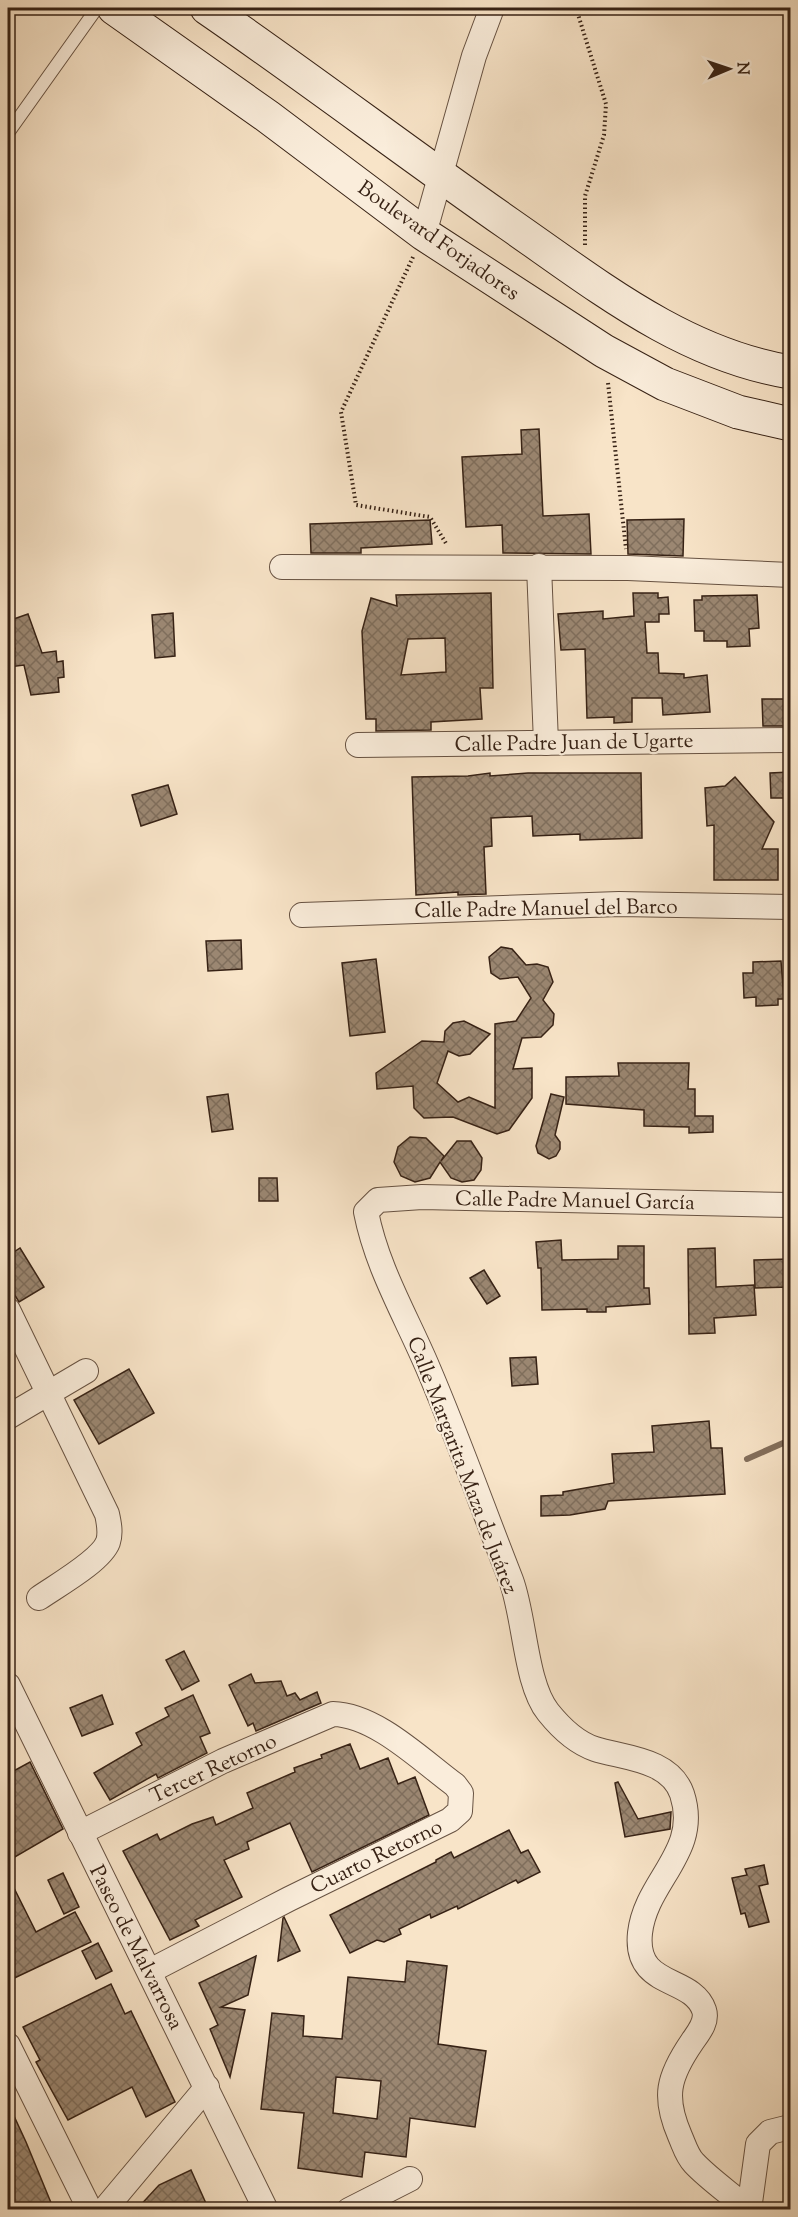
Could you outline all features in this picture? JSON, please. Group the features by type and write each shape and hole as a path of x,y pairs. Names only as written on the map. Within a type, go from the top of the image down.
{"main road":[{"name":"Boulevard Forjadores","path":"114,8 267,116 424,234 604,351 665,384 738,412 790,424"},
{"path":"207,8 316,84 439,175 653,323 713,352 790,372"}],"street":[{"path":"424,234 474,56 492,8"},
{"path":"539,566 546,742"},
{"path":"282,567 539,566 790,575"},
{"name":"Calle Padre Juan de Ugarte","path":"358,745 790,740"},
{"name":"Calle Padre Manuel del Barco","path":"302,915 619,904 790,907"},
{"name":"Calle Padre Manuel García","path":"366,1212 378,1200 422,1197 790,1205"},
{"name":"Calle Margarita Maza de Juárez","path":"366,1212 370,1233 390,1288 454,1431 513,1587 532,1675 546,1710 569,1734 594,1749 626,1755 661,1769 680,1789 688,1827 642,1919 640,1937 644,1960 657,1977 683,1988 699,2000 704,2011 702,2028 676,2066 670,2084 669,2103 674,2122 691,2161 749,2210"},
{"path":"8,1310 107,1514 108,1543 99,1555 39,1598"},
{"path":"8,1417 87,1371"},
{"name":"Paseo de Malvarrosa","path":"8,1685 266,2210"},
{"name":"Tercer Retorno","path":"80,1833 223,1761 321,1718 333,1714 349,1714"},
{"name":"Cuarto Retorno","path":"150,1971 289,1899 450,1820 460,1811 461,1793 455,1785 369,1722 349,1714"},
{"path":"8,2045 90,2210"},
{"path":"104,2210 207,2087"},
{"path":"749,2210 759,2144 770,2132 790,2127"},
{"path":"349,2210 410,2179"}],"lane":[{"path":"8,133 96,8"}],"path":[{"path":"576,8 599,73 606,104 604,135 585,196 584,231 589,280"},
{"path":"424,234 341,412 356,505 430,517 449,549"},
{"path":"604,351 628,568"}],"building":[{"path":"539,429 543,516 589,514 591,554 503,553 502,525 466,527 462,457 522,454 521,430"},
{"path":"684,519 683,556 628,554 627,520"},
{"path":"430,520 432,544 361,548 361,553 311,553 310,524"},
{"path":"491,593 493,688 480,688 482,719 431,722 431,730 376,731 376,719 366,719 362,631 371,598 397,606 396,595","holes":["445,638 446,672 401,675 408,639"]},
{"path":"633,593 658,593 658,598 668,597 669,614 659,614 659,622 645,622 647,653 658,653 659,673 684,674 684,678 707,675 710,712 663,715 662,698 632,698 632,722 614,723 614,717 587,718 585,649 561,650 558,614 603,611 603,619 634,616"},
{"path":"757,595 759,628 749,629 750,646 727,647 727,641 704,641 704,631 695,631 694,600 702,600 702,596"},
{"path":"173,613 175,656 155,658 152,615"},
{"path":"28,614 42,653 56,651 57,662 63,661 64,677 58,678 59,692 31,695 24,665 9,667 8,650 15,649 8,621"},
{"path":"762,699 790,699 790,726 763,726"},
{"path":"790,772 790,798 771,798 770,773"},
{"path":"490,773 490,776 528,773 641,773 642,838 580,840 580,834 533,836 532,816 491,818 492,846 484,847 486,894 458,895 458,892 416,895 412,777 468,776"},
{"path":"735,777 774,822 762,849 778,849 778,880 714,880 714,825 707,826 705,788 725,786"},
{"path":"168,785 177,814 141,826 132,795"},
{"path":"241,940 242,969 208,971 206,941"},
{"path":"501,947 512,949 526,965 537,964 548,967 553,982 543,1000 554,1014 553,1025 541,1037 522,1038 513,1069 532,1068 532,1098 509,1130 497,1134 453,1117 424,1118 414,1108 413,1086 377,1089 376,1073 422,1041 444,1042 445,1031 453,1023 464,1021 490,1034 470,1054 459,1056 448,1051 437,1083 458,1102 469,1097 495,1108 495,1024 516,1021 531,998 518,977 500,979 491,973 489,957"},
{"path":"376,959 385,1032 350,1036 342,963"},
{"path":"781,961 784,999 778,999 778,1005 756,1006 756,997 744,998 743,973 753,973 753,962"},
{"path":"618,1063 689,1063 688,1089 695,1089 695,1116 713,1116 713,1132 689,1133 689,1127 644,1126 644,1110 566,1104 566,1077 619,1076"},
{"path":"228,1094 233,1129 212,1132 207,1097"},
{"path":"551,1094 564,1097 555,1135 560,1142 560,1149 556,1156 549,1159 538,1153 536,1146"},
{"path":"410,1137 426,1138 444,1156 441,1161 457,1141 471,1141 482,1158 481,1170 474,1180 462,1182 451,1178 440,1162 430,1178 415,1182 401,1176 394,1162 398,1147"},
{"path":"259,1178 277,1178 278,1201 259,1201"},
{"path":"561,1240 562,1260 618,1259 618,1246 644,1246 644,1288 649,1288 650,1304 606,1307 606,1312 587,1312 587,1309 542,1310 541,1268 538,1268 536,1242"},
{"path":"20,1248 44,1287 19,1302 8,1284 8,1256"},
{"path":"715,1248 716,1287 754,1285 756,1315 714,1318 715,1333 689,1334 688,1249"},
{"path":"789,1259 790,1287 755,1288 754,1260"},
{"path":"484,1270 500,1296 487,1304 470,1278"},
{"path":"536,1357 538,1384 512,1386 510,1358"},
{"path":"129,1369 154,1413 99,1444 74,1400"},
{"path":"709,1421 711,1448 722,1448 725,1494 608,1501 605,1509 570,1515 541,1516 541,1496 563,1495 563,1492 614,1483 612,1454 654,1452 652,1426"},
{"path":"184,1651 199,1681 182,1690 166,1660"},
{"path":"251,1674 255,1683 281,1681 287,1696 295,1693 300,1700 317,1692 321,1703 256,1731 253,1723 248,1726 229,1685"},
{"path":"102,1695 113,1724 82,1736 70,1708"},
{"path":"193,1695 210,1733 200,1737 207,1753 158,1778 156,1774 110,1800 94,1773 142,1745 136,1733 169,1716 165,1708"},
{"path":"350,1744 360,1769 388,1758 398,1784 415,1777 429,1815 312,1872 290,1823 247,1842 249,1849 224,1860 242,1897 195,1920 199,1926 170,1940 123,1851 157,1834 160,1840 192,1824 213,1817 216,1825 253,1808 247,1793 295,1772 294,1768 322,1758 321,1755"},
{"path":"30,1762 63,1829 8,1861 8,1774"},
{"path":"618,1782 638,1819 671,1812 670,1829 625,1837 615,1783"},
{"path":"509,1830 521,1853 528,1850 540,1872 518,1883 516,1880 458,1909 457,1906 431,1918 430,1914 399,1929 401,1934 384,1942 377,1940 350,1953 330,1915 436,1862 451,1852 454,1858"},
{"path":"764,1865 768,1884 759,1886 769,1922 749,1927 745,1913 741,1914 732,1878 747,1875 745,1869"},
{"path":"63,1873 79,1907 64,1914 48,1880"},
{"path":"8,1876 36,1932 75,1912 91,1942 8,1981"},
{"path":"283,1918 300,1951 278,1961"},
{"path":"98,1943 112,1971 96,1979 82,1951"},
{"path":"256,1956 248,1995 221,2007 245,2010 230,2077 210,2029 218,2025 199,1983"},
{"path":"407,1961 447,1966 438,2044 486,2051 475,2127 410,2118 406,2157 365,2152 362,2177 298,2168 304,2113 261,2109 272,2013 304,2016 303,2036 342,2039 348,1977 405,1982","holes":["336,2077 381,2081 377,2119 333,2113"]},
{"path":"111,1984 125,2014 131,2011 175,2102 146,2117 132,2087 68,2120 36,2062 40,2060 23,2027"},
{"path":"8,2103 26,2142 54,2210 8,2210"},
{"path":"191,2170 209,2210 136,2210 159,2185"}],"waterway":[{"path":"747,1459 790,1440"}]}
